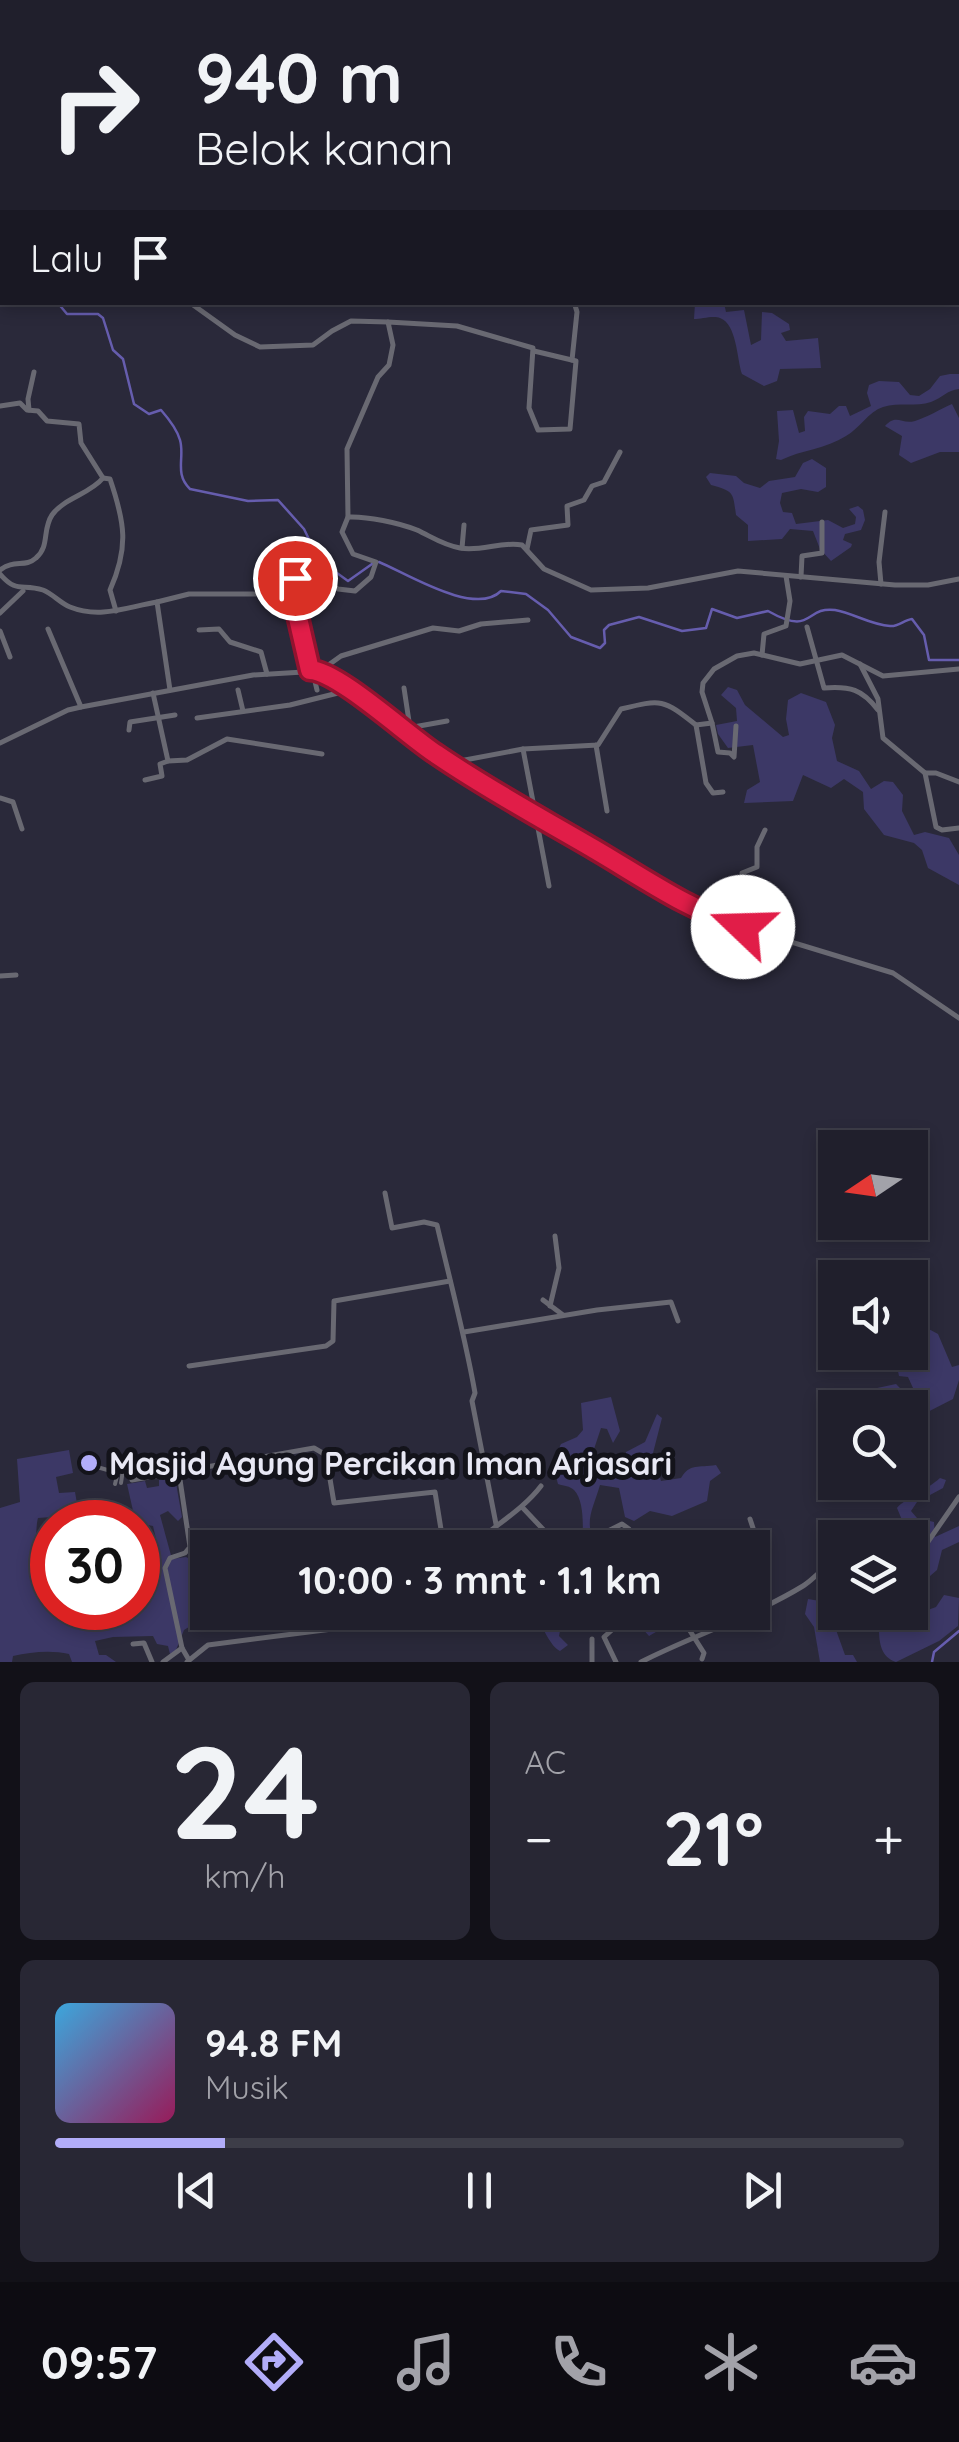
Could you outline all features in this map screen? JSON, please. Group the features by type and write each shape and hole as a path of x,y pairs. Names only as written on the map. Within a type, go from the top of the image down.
{"street":[{"path":"194,305 235,335 260,347 313,346 332,330 352,321 388,322 458,326 576,361 570,430 538,430 529,408 534,351"},
{"path":"572,360 575,305"},
{"path":"116,610 110,590 122,564 122,517 110,479 102,478 52,516 45,531 46,545 36,558 8,563 0,572 10,585 47,592 88,613 116,610 189,594 260,594 275,582 311,576 355,592 364,584 374,572 376,562 350,552 342,532 348,516 345,478 348,446 378,377 389,365 393,345 388,322"},
{"path":"30,410 28,400 34,372"},
{"path":"0,406 20,402 30,410 38,410 47,420 79,424 81,443 102,478"},
{"path":"528,548 532,530 568,525 567,506 584,500 592,486 604,482 620,452"},
{"path":"882,584 879,562 885,512"},
{"path":"348,516 412,529 462,548 513,543 528,548 544,569 590,590 648,588 738,571 928,586 959,578"},
{"path":"801,577 802,556 822,552 822,522"},
{"path":"462,548 464,525"},
{"path":"762,655 764,634 787,622 790,601 786,576"},
{"path":"289,579 318,690"},
{"path":"0,613 24,589"},
{"path":"157,602 170,690"},
{"path":"0,743 67,710 267,674 314,670 341,656 436,628 459,631 481,624 528,620"},
{"path":"199,630 219,628 230,642 261,652 267,674"},
{"path":"807,628 824,688 840,686 861,691 880,712"},
{"path":"48,629 81,707"},
{"path":"0,631 10,657"},
{"path":"736,726 734,757 718,752 702,692 710,672 737,656 762,655 797,664 842,654 883,676 959,669"},
{"path":"859,662 876,691 884,740 925,774 937,828 959,828"},
{"path":"314,670 350,690 449,763 699,910 893,973 959,1018"},
{"path":"404,688 408,730"},
{"path":"238,690 243,711"},
{"path":"197,718 290,706 350,690"},
{"path":"153,693 168,761"},
{"path":"449,763 522,748 596,745 617,712 662,702 696,724 712,722"},
{"path":"129,730 130,722 175,715"},
{"path":"408,730 447,722"},
{"path":"696,724 708,788 714,794 723,792"},
{"path":"145,780 162,776 160,764 188,760 227,739 322,754"},
{"path":"596,745 608,810"},
{"path":"522,748 549,886"},
{"path":"925,774 959,782"},
{"path":"0,798 14,802 22,829"},
{"path":"743,927 742,907 747,903 742,873 758,865 756,853 765,830"},
{"path":"0,976 16,975"},
{"path":"385,1193 392,1228 436,1223 464,1332 476,1393 472,1401 496,1524"},
{"path":"550,1306 560,1260 555,1236"},
{"path":"189,1366 326,1346 334,1341 332,1303 336,1300 450,1282"},
{"path":"542,1300 564,1315"},
{"path":"464,1332 671,1302 678,1321"},
{"path":"132,1480 314,1448 326,1455 334,1503 435,1492 441,1530"},
{"path":"96,1468 118,1475 114,1458"},
{"path":"179,1474 190,1547 170,1558 165,1568 188,1661 208,1645 319,1630"},
{"path":"490,1530 522,1507 541,1486"},
{"path":"928,1542 959,1497"},
{"path":"522,1507 545,1530"},
{"path":"750,1519 754,1530"},
{"path":"770,1605 818,1573"},
{"path":"612,1630 604,1637 616,1662"},
{"path":"688,1630 704,1653 702,1659"},
{"path":"640,1662 708,1630"},
{"path":"592,1639 592,1662"},
{"path":"133,1644 144,1643 152,1662"},
{"path":"162,1662 182,1648"}],"shaded area":[{"path":"695,305 724,305 726,312 744,310 751,345 761,340 762,312 772,313 789,324 790,330 781,333 786,341 818,338 821,368 780,369 777,381 764,386 742,374 726,322 714,317 694,319"},
{"path":"959,374 959,389 925,403 883,407 838,440 776,459 777,411 793,410 799,433 805,431 804,417 808,411 830,414 839,406 846,406 850,416 871,406 869,385 879,381 899,382 910,395 919,396 940,376"},
{"path":"952,404 959,418 959,452 940,452 911,463 899,455 902,436 885,426 893,420 915,421"},
{"path":"812,459 826,468 826,487 818,492 801,489 782,493 783,512 792,513 796,524 828,520 843,528 855,524 856,517 849,509 858,506 865,520 861,530 845,534 843,540 851,547 831,561 820,549 813,531 790,529 782,539 748,541 748,525 736,515 731,494 711,485 706,477 710,473 736,476 760,488 769,481 795,477 803,463"},
{"path":"728,687 737,690 745,705 783,737 789,735 788,700 801,693 826,702 835,725 832,738 837,761 859,771 871,789 884,781 893,782 903,795 902,811 914,835 925,832 949,838 959,855 959,885 928,868 922,850 914,843 884,835 864,809 863,792 844,779 831,788 803,775 793,801 744,803 747,790 760,782 753,745 728,748 718,734 716,725 737,721 736,708 721,695"},
{"path":"928,1329 938,1334 952,1367 959,1365 953,1399 928,1412 928,1390 906,1390 913,1388 908,1377 899,1376 898,1370 928,1370"},
{"path":"896,1384 902,1390 868,1390"},
{"path":"611,1397 620,1431 613,1443 607,1429 601,1428 594,1449 597,1474 622,1471 626,1452 645,1442 657,1414 662,1418 653,1453 661,1481 681,1478 695,1467 716,1465 721,1473 710,1481 707,1501 672,1516 650,1511 634,1521 625,1517 619,1488 600,1485 592,1509 591,1530 582,1530 578,1495 558,1484 556,1469 561,1444 583,1430 581,1403"},
{"path":"69,1450 73,1473 56,1477 59,1493 75,1492 76,1500 30,1500 30,1630 160,1630 160,1515 172,1559 190,1559 190,1626 184,1630 176,1650 170,1654 168,1646 157,1644 153,1636 113,1637 95,1641 99,1655 116,1662 72,1662 69,1654 48,1652 13,1656 12,1662 0,1662 0,1508 20,1502 17,1459"},
{"path":"170,1478 176,1483 182,1517 178,1521 168,1511 160,1515 160,1500 131,1500 127,1484 145,1481 147,1488"},
{"path":"940,1478 946,1480 943,1488 928,1496 929,1486"},
{"path":"921,1500 911,1511 926,1520 902,1520 897,1508 905,1501"},
{"path":"928,1521 934,1522 935,1537 959,1526 959,1542 942,1550 937,1570 930,1576"},
{"path":"944,1595 959,1598 958,1626 939,1641 896,1662 887,1657 880,1644 879,1630 928,1630 928,1610 936,1607"},
{"path":"808,1599 818,1601 818,1630 836,1630 845,1655 853,1655 857,1662 820,1662 814,1627 805,1614"},
{"path":"544,1630 560,1630 559,1636 568,1645 560,1651"}],"waterway":[{"path":"60,305 67,314 98,314 103,318 113,350 123,359 134,404 149,414 161,410 177,432 182,477 190,489 248,501 278,500 304,529 319,560 348,581 372,564"},
{"path":"379,562 458,596 489,598 501,591 526,594 548,610 571,637 600,648 609,625 639,617 682,631 706,628 712,609 737,618 768,611 794,621 835,610 890,626 912,619 924,635 929,660 959,660"},
{"path":"932,1662 934,1652 959,1631"}],"place":[{"name":"Masjid Agung Percikan Iman Arjasari","path":"89,1463"}],"route":[{"path":"295,578 289,579 310,670 320,670 339,682 481,783 699,910 743,927"}]}
